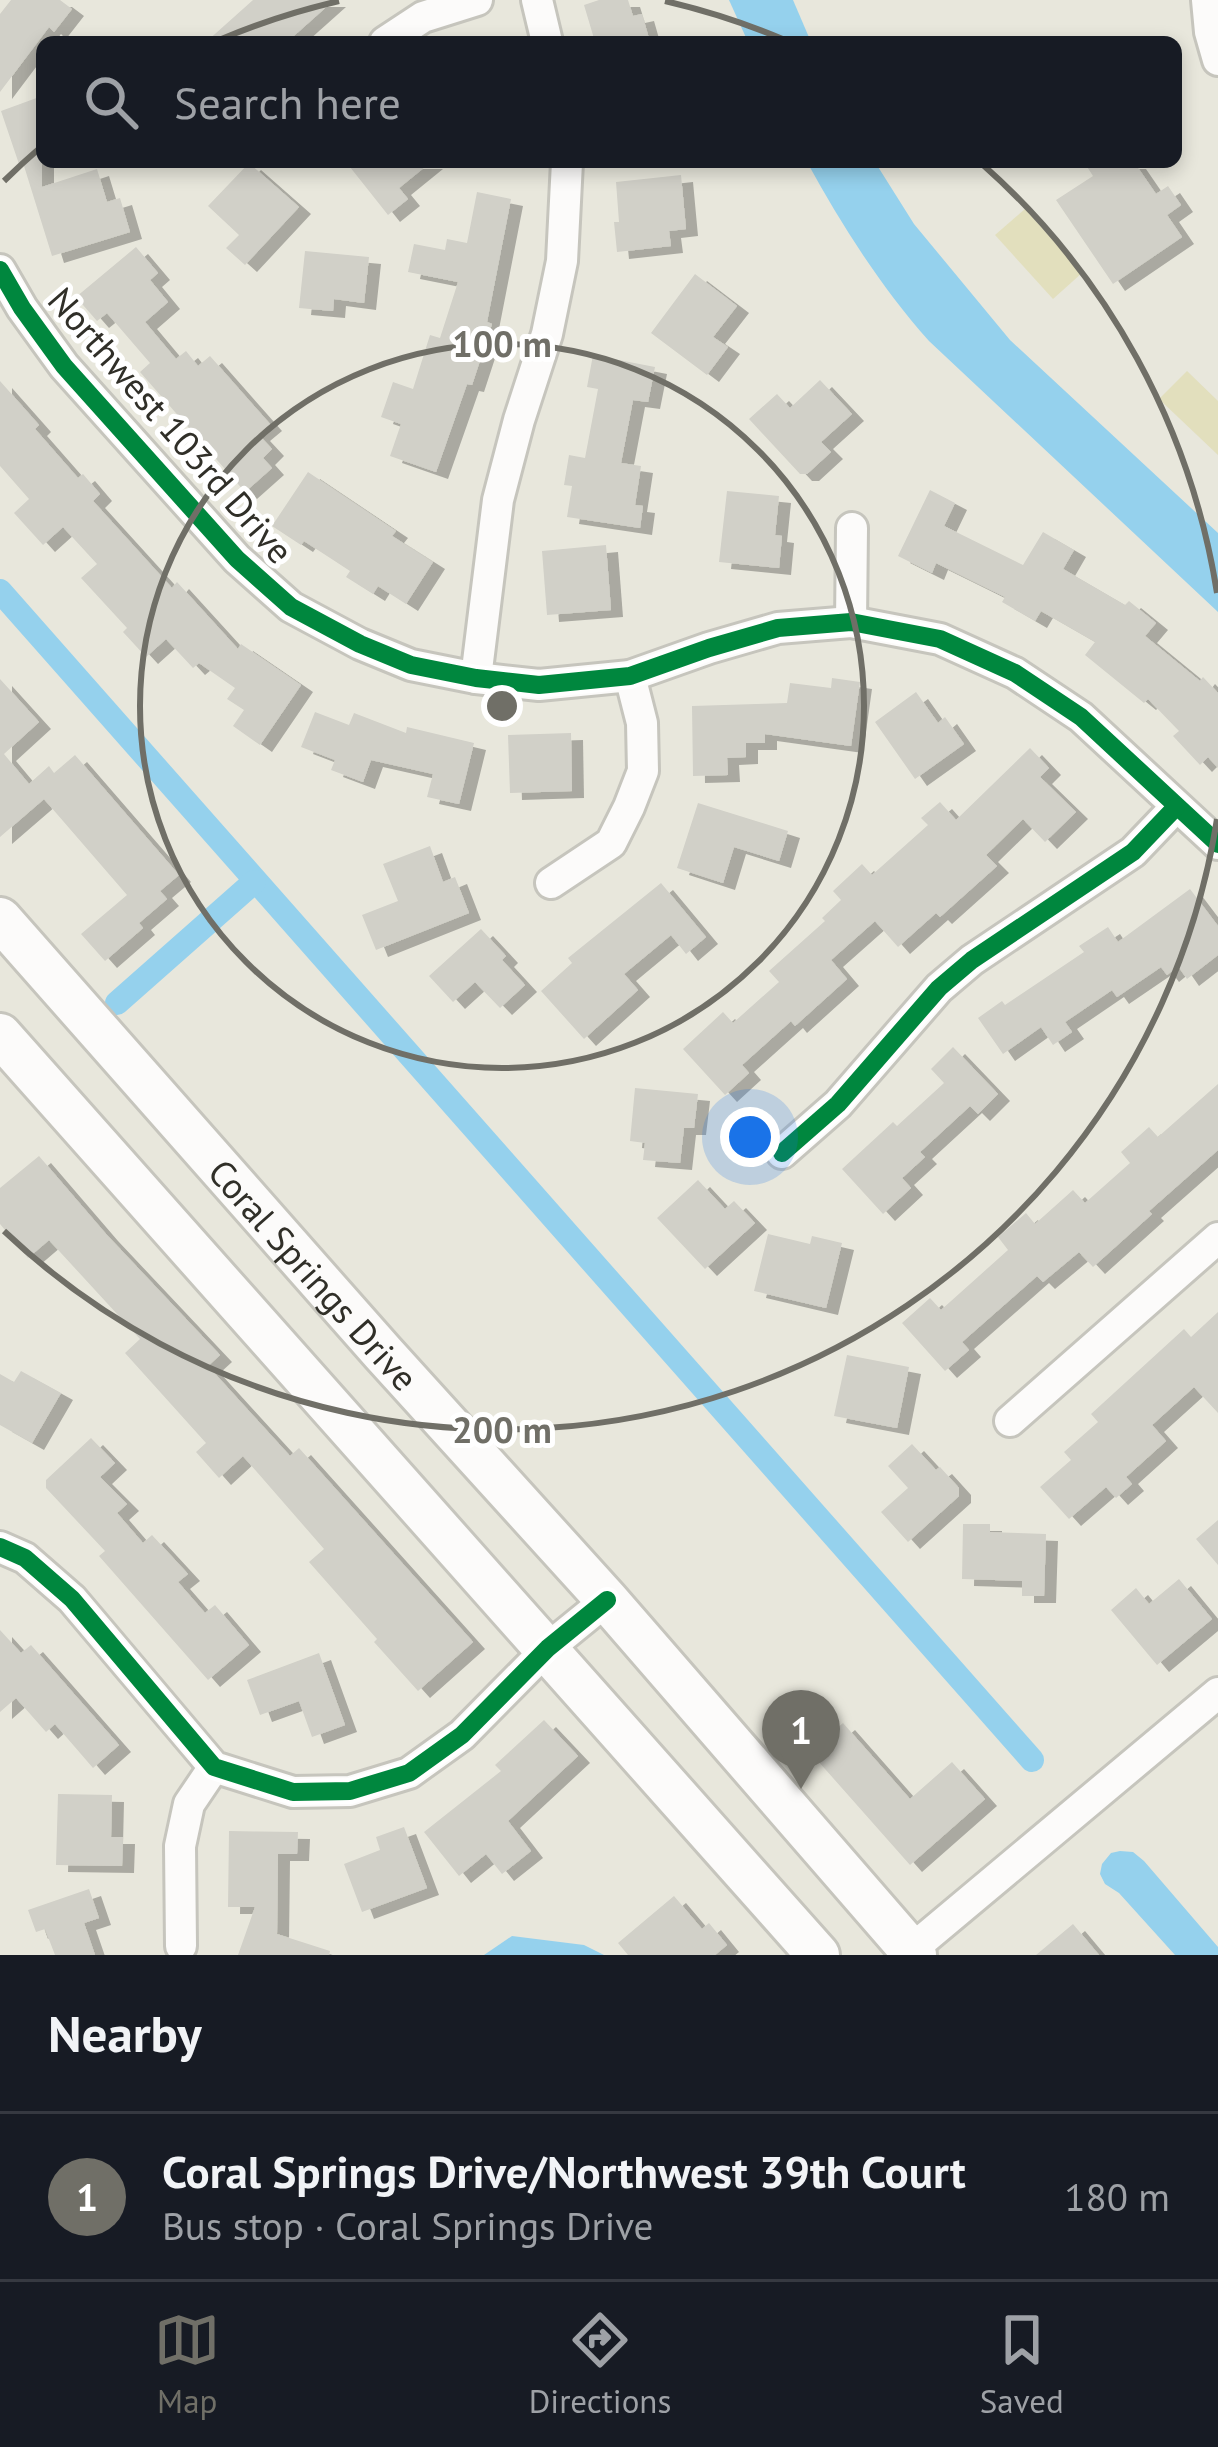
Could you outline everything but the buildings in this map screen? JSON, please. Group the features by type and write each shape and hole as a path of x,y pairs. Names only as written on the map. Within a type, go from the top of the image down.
{"main road":[{"name":"Coral Springs Drive","path":"0,919 607,1600 910,1953"},
{"path":"0,1036 818,1955"}],"street":[{"path":"394,36 423,17 477,0"},
{"path":"538,0 546,36"},
{"path":"1207,0 1218,60"},
{"path":"476,678 498,500 548,334 562,261 567,168"},
{"name":"Northwest 103rd Drive","path":"0,270 64,365 237,559 291,607 360,644 411,665 539,685 630,676 778,628 851,622 940,639 1015,673 1082,717 1218,844"},
{"path":"851,622 852,528"},
{"path":"551,883 611,843 643,771 642,722 630,676"},
{"path":"782,1153 838,1104 939,988 972,960 1133,852 1176,807"},
{"path":"1010,1421 1218,1238"},
{"path":"0,1547 25,1558 72,1599 214,1767 293,1792 350,1791 409,1773 462,1735 548,1648 607,1600"},
{"path":"910,1953 1218,1693"},
{"path":"181,1946 179,1846 189,1804 214,1767"}],"shaded area":[{"path":"1025,209 1082,273 1053,299 995,235"},
{"path":"1187,371 1218,401 1218,455 1159,399"}],"water":[{"path":"729,0 793,0 808,36 745,36"},
{"path":"810,168 879,168 914,224 1010,340 1218,533 1218,612 929,341 834,209"},
{"path":"1133,1852 1144,1861 1218,1947 1218,1955 1175,1955 1119,1893 1105,1884 1102,1864 1111,1853"},
{"path":"512,1936 584,1945 604,1955 484,1955"}],"waterway":[{"path":"0,591 1032,1760"},
{"path":"117,1003 254,882"}],"cycle path":[{"path":"0,270 64,366 237,559 291,607 360,644 411,665 539,685 630,676 778,628 851,622 940,639 1015,673 1081,717 1218,844"},
{"path":"782,1153 838,1104 939,988 972,960 1133,852 1176,807"},
{"path":"0,1547 25,1558 72,1599 214,1767 293,1792 350,1791 409,1773 462,1735 548,1648 607,1600"}],"place":[{"name":"Coral Springs Drive/Northwest 39th Court","path":"801,1789"}]}
